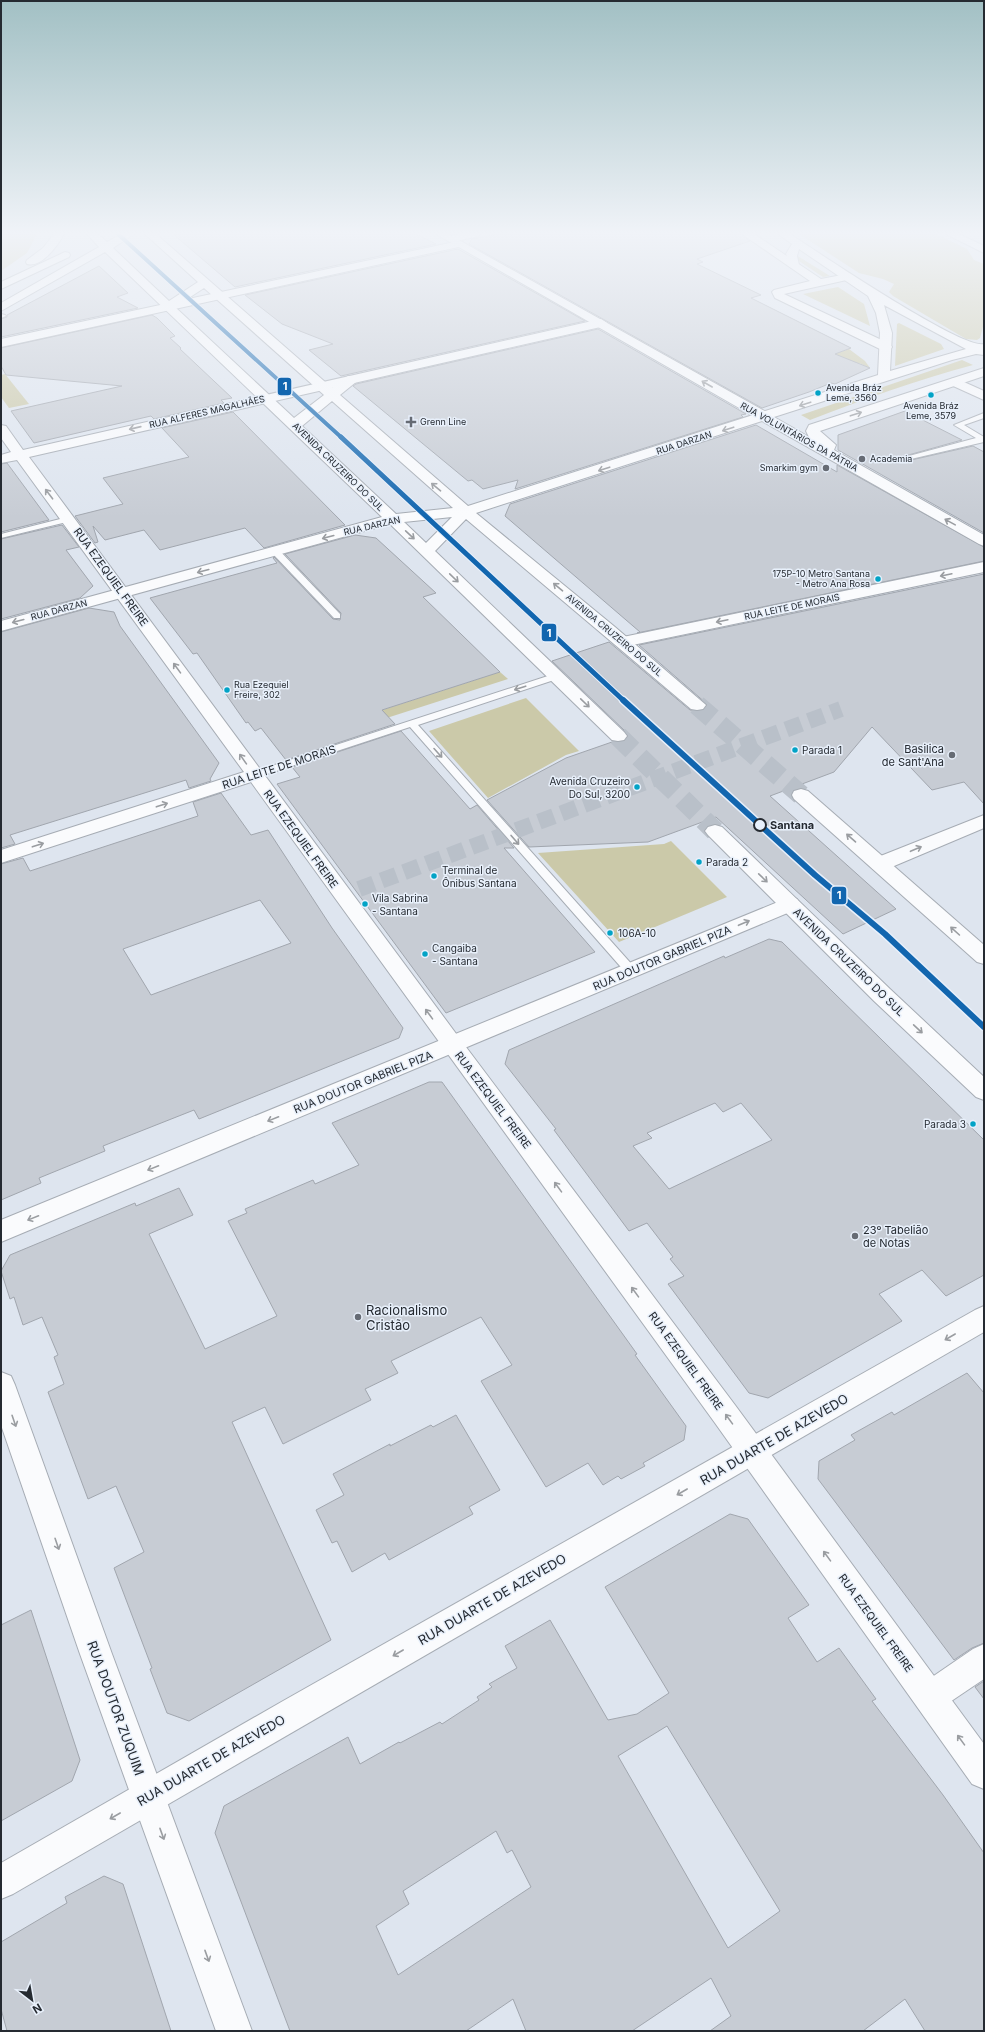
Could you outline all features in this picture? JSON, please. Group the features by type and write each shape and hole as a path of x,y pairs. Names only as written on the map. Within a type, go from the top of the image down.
{"main road":[{"path":"1,343 57,329"},
{"name":"AVENIDA CRUZEIRO DO SUL","path":"193,329 618,736"},
{"name":"AVENIDA CRUZEIRO DO SUL","path":"257,329 466,512 623,642 697,706"},
{"name":"RUA ALFERES MAGALHÃES","path":"1,459 573,329"},
{"name":"RUA VOLUNTÁRIOS DA PÁTRIA","path":"603,329 616,331"},
{"name":"RUA VOLUNTÁRIOS DA PÁTRIA","path":"612,329 984,541"},
{"path":"847,329 886,347"},
{"path":"884,378 882,365 886,347 885,329"},
{"path":"940,329 981,350"},
{"name":"RUA DARZAN","path":"1,626 393,519 466,512 884,378 981,350"},
{"path":"828,453 829,446 815,435 813,431 814,428 984,372"},
{"path":"294,425 333,396 352,379"},
{"path":"955,382 984,396"},
{"name":"RUA EZEQUIEL FREIRE","path":"1,429 123,592 254,775 752,1451 984,1772"},
{"path":"426,551 466,512"},
{"name":"RUA LEITE DE MORAIS","path":"623,642 984,567"},
{"name":"RUA LEITE DE MORAIS","path":"1,856 254,775"},
{"path":"801,795 984,957"},
{"path":"880,864 984,821"},
{"name":"AVENIDA CRUZEIRO DO SUL","path":"716,831 984,1091"},
{"name":"RUA DOUTOR GABRIEL PIZA","path":"1,1231 790,904"},
{"name":"RUA DUARTE DE AZEVEDO","path":"1,1882 294,1712 984,1318"},
{"name":"RUA DOUTOR ZUQUIM","path":"1,1385 96,1654 234,2031"},
{"path":"930,1697 984,1660"}],"lane":[{"path":"983,439 958,425 984,415"},
{"path":"898,460 983,439"},
{"path":"1,536 68,519"},
{"path":"275,551 338,616"},
{"name":"RUA LEITE DE MORAIS","path":"254,775 557,676"},
{"path":"412,724 631,971"}],"shaded area":[{"path":"897,329 911,329 941,344 944,349 895,366"},
{"path":"949,329 982,329 980,338 977,340 966,339"},
{"path":"849,349 865,361 870,368 859,363 822,379 803,365"},
{"path":"962,360 973,365 891,390 810,420 801,415"},
{"path":"5,374 29,404 9,408 1,397 1,375"},
{"path":"500,672 508,679 281,752 274,745"},
{"path":"526,698 579,751 566,755 488,798 429,731"},
{"path":"671,841 727,897 619,942 538,853 664,844"}],"building":[{"path":"1,329 40,329 1,337"},
{"path":"89,329 168,329 175,336 170,338 181,348 180,349 232,398 221,400 224,403 154,419 151,416 34,443 11,411 122,386 6,375 1,366 1,348"},
{"path":"294,329 550,329 341,376 309,350 333,344"},
{"path":"598,329 746,414 741,415 743,417 515,489 518,480 483,489 472,480 468,481 353,386 356,384"},
{"path":"621,329 813,329 851,348 835,354 870,368 835,384 831,383 762,408"},
{"path":"905,411 962,440 894,459 893,461 898,463 973,446 984,452 984,533 838,450 838,435"},
{"path":"233,412 345,525 264,548 245,528 160,550 144,530 105,540 93,526 98,542 95,543 75,516 123,504 103,478 189,457 162,428"},
{"path":"756,425 837,472 837,465 984,547 984,561 637,633 640,632 505,516 510,504"},
{"path":"7,463 49,520 1,532 1,464"},
{"path":"62,525 79,547 66,550 93,586 80,598 1,619 1,539"},
{"path":"355,535 376,538 436,593 423,597 500,672 382,710 395,724 286,760 261,728 255,731 248,722 246,723 197,653 193,654 150,598 277,563 273,558 274,557 333,619 340,620 341,613 285,554"},
{"path":"984,574 984,804 964,782 932,790 872,727 834,772 770,796 896,909 843,934 716,817 648,842 529,847 487,800 566,758 612,742 624,741 628,737 625,731 552,661 609,642 690,710 703,710 707,704 639,645"},
{"path":"89,608 114,612 120,626 219,763 210,779 211,781 189,788 186,780 10,835 15,844 1,848 1,632"},
{"name":"Terminal de Ônibus Santana","path":"401,731 470,809 477,805 514,848 504,848 595,952 446,1013 277,784 300,777 292,767"},
{"path":"221,793 251,835 268,830 332,928 403,1028 399,1038 199,1119 194,1110 103,1146 105,1151 39,1178 41,1183 1,1200 1,864 23,858 30,871 198,816 193,802","holes":["260,900 291,943 151,995 123,949"]},
{"path":"769,939 782,942 984,1140 984,1275 946,1296 922,1270 879,1294 902,1321 768,1398 749,1393 668,1284 684,1276 670,1259 673,1257 647,1223 629,1231 554,1130 556,1129 505,1064 509,1050 724,956 725,958","holes":["715,1103 723,1112 741,1103 772,1140 669,1189 633,1146 652,1138 647,1133"]},
{"path":"429,1082 442,1082 637,1354 635,1355 686,1426 684,1440 643,1463 645,1466 621,1479 618,1476 603,1485 588,1463 546,1487 481,1381 512,1365 481,1317 391,1361 398,1373 365,1389 371,1400 283,1444 265,1407 232,1422 331,1640 189,1721 167,1713 150,1669 152,1668 114,1568 144,1552 116,1486 88,1499 48,1392 64,1384 54,1357 58,1355 42,1317 23,1325 14,1297 10,1299 1,1271 10,1255 135,1203 136,1206 179,1188 193,1215 149,1234 205,1349 277,1316 228,1221 247,1213 245,1209 313,1180 315,1184 359,1165 332,1123"},
{"path":"967,1373 984,1393 984,1643 972,1648 954,1660 818,1479 819,1461 855,1440 851,1435 892,1412 894,1415"},
{"path":"456,1415 500,1490 469,1507 473,1514 389,1560 385,1553 352,1572 337,1541 332,1543 316,1510 344,1495 333,1474 390,1444 390,1446 431,1425 433,1427"},
{"path":"730,1514 748,1519 809,1605 788,1618 817,1662 839,1648 876,1699 872,1701 943,1795 984,1853 984,2031 925,2031 905,1999 863,2031 710,2031 731,2016 711,1978 632,2031 526,2031 513,1999 466,2031 290,2031 215,1833 224,1806 348,1737 360,1764 399,1742 400,1743 440,1722 442,1724 479,1700 477,1697 492,1687 489,1684 517,1668 505,1646 550,1620 608,1720 637,1714 669,1693 605,1587","holes":["667,1726 780,1911 728,1948 618,1756","496,1831 507,1853 512,1850 531,1887 398,1975 376,1926 409,1904 403,1891"]},
{"path":"31,1610 80,1760 72,1781 1,1821 1,1625"},
{"path":"984,1681 984,1699 975,1687"},
{"path":"104,1876 123,1884 171,2031 7,2031 1,2009 1,1942 67,1903 65,1897"}],"tunnel":[{"path":"697,705 801,795"},
{"path":"359,889 841,709"},
{"path":"618,736 715,831"}],"metro line":[{"name":"1","path":"222,329 358,453 562,645 815,875 885,934 984,1027"}],"place":[{"name":"Avenida Bráz Leme, 3560","path":"818,393"},
{"name":"Avenida Bráz Leme, 3579","path":"931,395"},
{"name":"Grenn Line","path":"411,422"},
{"name":"Academia","path":"862,459"},
{"name":"Smarkim gym","path":"826,468"},
{"name":"175P-10 Metro Santana - Metro Ana Rosa","path":"878,579"},
{"name":"Rua Ezequiel Freire, 302","path":"227,690"},
{"name":"Parada 1","path":"795,750"},
{"name":"Basilica de Sant'Ana","path":"952,755"},
{"name":"Avenida Cruzeiro Do Sul, 3200","path":"637,787"},
{"name":"Santana","path":"760,825"},
{"name":"Parada 2","path":"699,862"},
{"name":"Terminal de Ônibus Santana","path":"434,876"},
{"name":"Vila Sabrina - Santana","path":"365,904"},
{"name":"106A-10","path":"610,933"},
{"name":"Cangaiba - Santana","path":"425,954"},
{"name":"Parada 3","path":"973,1124"},
{"name":"23º Tabelião de Notas","path":"855,1236"},
{"name":"Racionalismo Cristão","path":"358,1317"}]}
